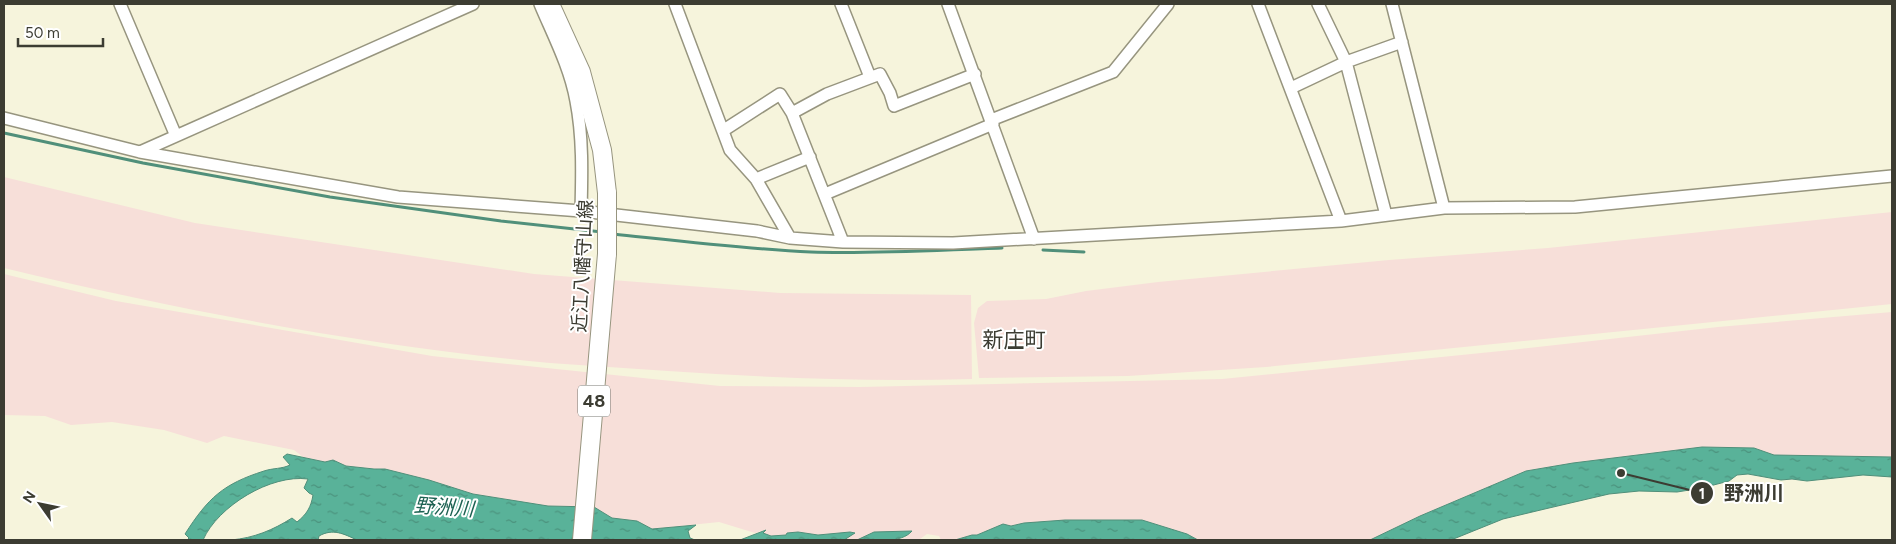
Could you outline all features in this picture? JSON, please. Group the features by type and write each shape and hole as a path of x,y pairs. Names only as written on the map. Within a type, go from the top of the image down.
{"main road":[{"name":"近江八幡守山線","path":"550,4 581,72 602,150 607,193 606,258 582,540"}],"street":[{"path":"120,4 176,136"},
{"path":"140,152 473,4"},
{"path":"540,4 564,62 576,99 581,132 581,212"},
{"path":"674,4 724,130 730,150 756,179 790,238"},
{"path":"841,4 870,77"},
{"path":"948,4 1034,239"},
{"path":"826,194 1113,72 1168,4"},
{"path":"1258,4 1341,220"},
{"path":"1318,4 1346,62 1386,215"},
{"path":"1392,4 1444,208"},
{"path":"1291,88 1346,62 1402,42"},
{"path":"792,113 827,94 880,74 894,106 975,74"},
{"path":"724,130 780,94 792,113 844,242"},
{"path":"4,118 140,152 398,197 581,212 757,230 790,238 844,242 953,243 1341,220 1444,208 1575,207 1892,176"},
{"path":"756,179 810,157"}],"shaded area":[{"path":"4,177 195,223 534,274 780,293 971,295 972,379 858,380 550,363 481,356 344,337 139,299 4,268"},
{"path":"1892,212 1892,304 1266,367 1128,376 979,378 974,323 978,308 987,301 1046,299 1086,291 1158,282 1389,260 1548,248"},
{"path":"4,274 116,301 432,356 720,386 860,387 1222,379 1718,327 1892,312 1892,457 1774,455 1754,448 1702,447 1573,463 1526,471 1420,516 1370,540 1198,540 1187,534 1142,520 1065,520 1024,523 1011,526 1003,524 977,535 955,540 941,540 939,536 927,534 920,539 899,540 908,536 874,532 857,540 844,540 850,532 818,535 798,532 771,536 762,533 765,530 755,533 719,522 652,529 637,521 612,518 594,507 548,506 473,494 385,469 346,466 333,460 325,462 303,457 294,450 224,436 207,443 164,430 112,422 71,425 45,416 4,415"}],"water":[{"path":"1702,447 1754,448 1774,455 1892,457 1892,477 1863,475 1807,481 1781,480 1748,474 1737,475 1729,481 1677,492 1639,491 1609,494 1503,519 1451,540 1370,540 1420,516 1526,471 1573,463"},
{"path":"287,454 325,462 333,460 346,466 385,469 473,494 548,506 594,507 612,518 637,521 652,529 696,525 688,531 690,538 695,540 357,540 343,534 329,532 319,536 318,540 231,540 263,533 292,518 297,522 308,510 313,495 304,488 308,479 293,479 262,487 247,495 221,515 210,527 203,540 187,540 189,538 185,534 193,521 218,494 227,487 250,476 290,465 283,457"},
{"path":"1065,520 1142,520 1187,534 1198,540 955,540 977,535 1003,524 1011,526 1024,523"},
{"path":"766,530 763,533 771,536 798,532 818,535 855,533 844,540 740,540"},
{"path":"912,531 894,540 857,540 874,532"}],"waterway":[{"path":"4,133 143,163 330,197 501,221 602,232"},
{"path":"613,234 737,247 811,252 1002,248"},
{"path":"1043,250 1084,252"}],"place":[{"name":"野洲川","path":"1621,473"}],"district":[{"name":"新庄町","path":"1014,340"}]}
